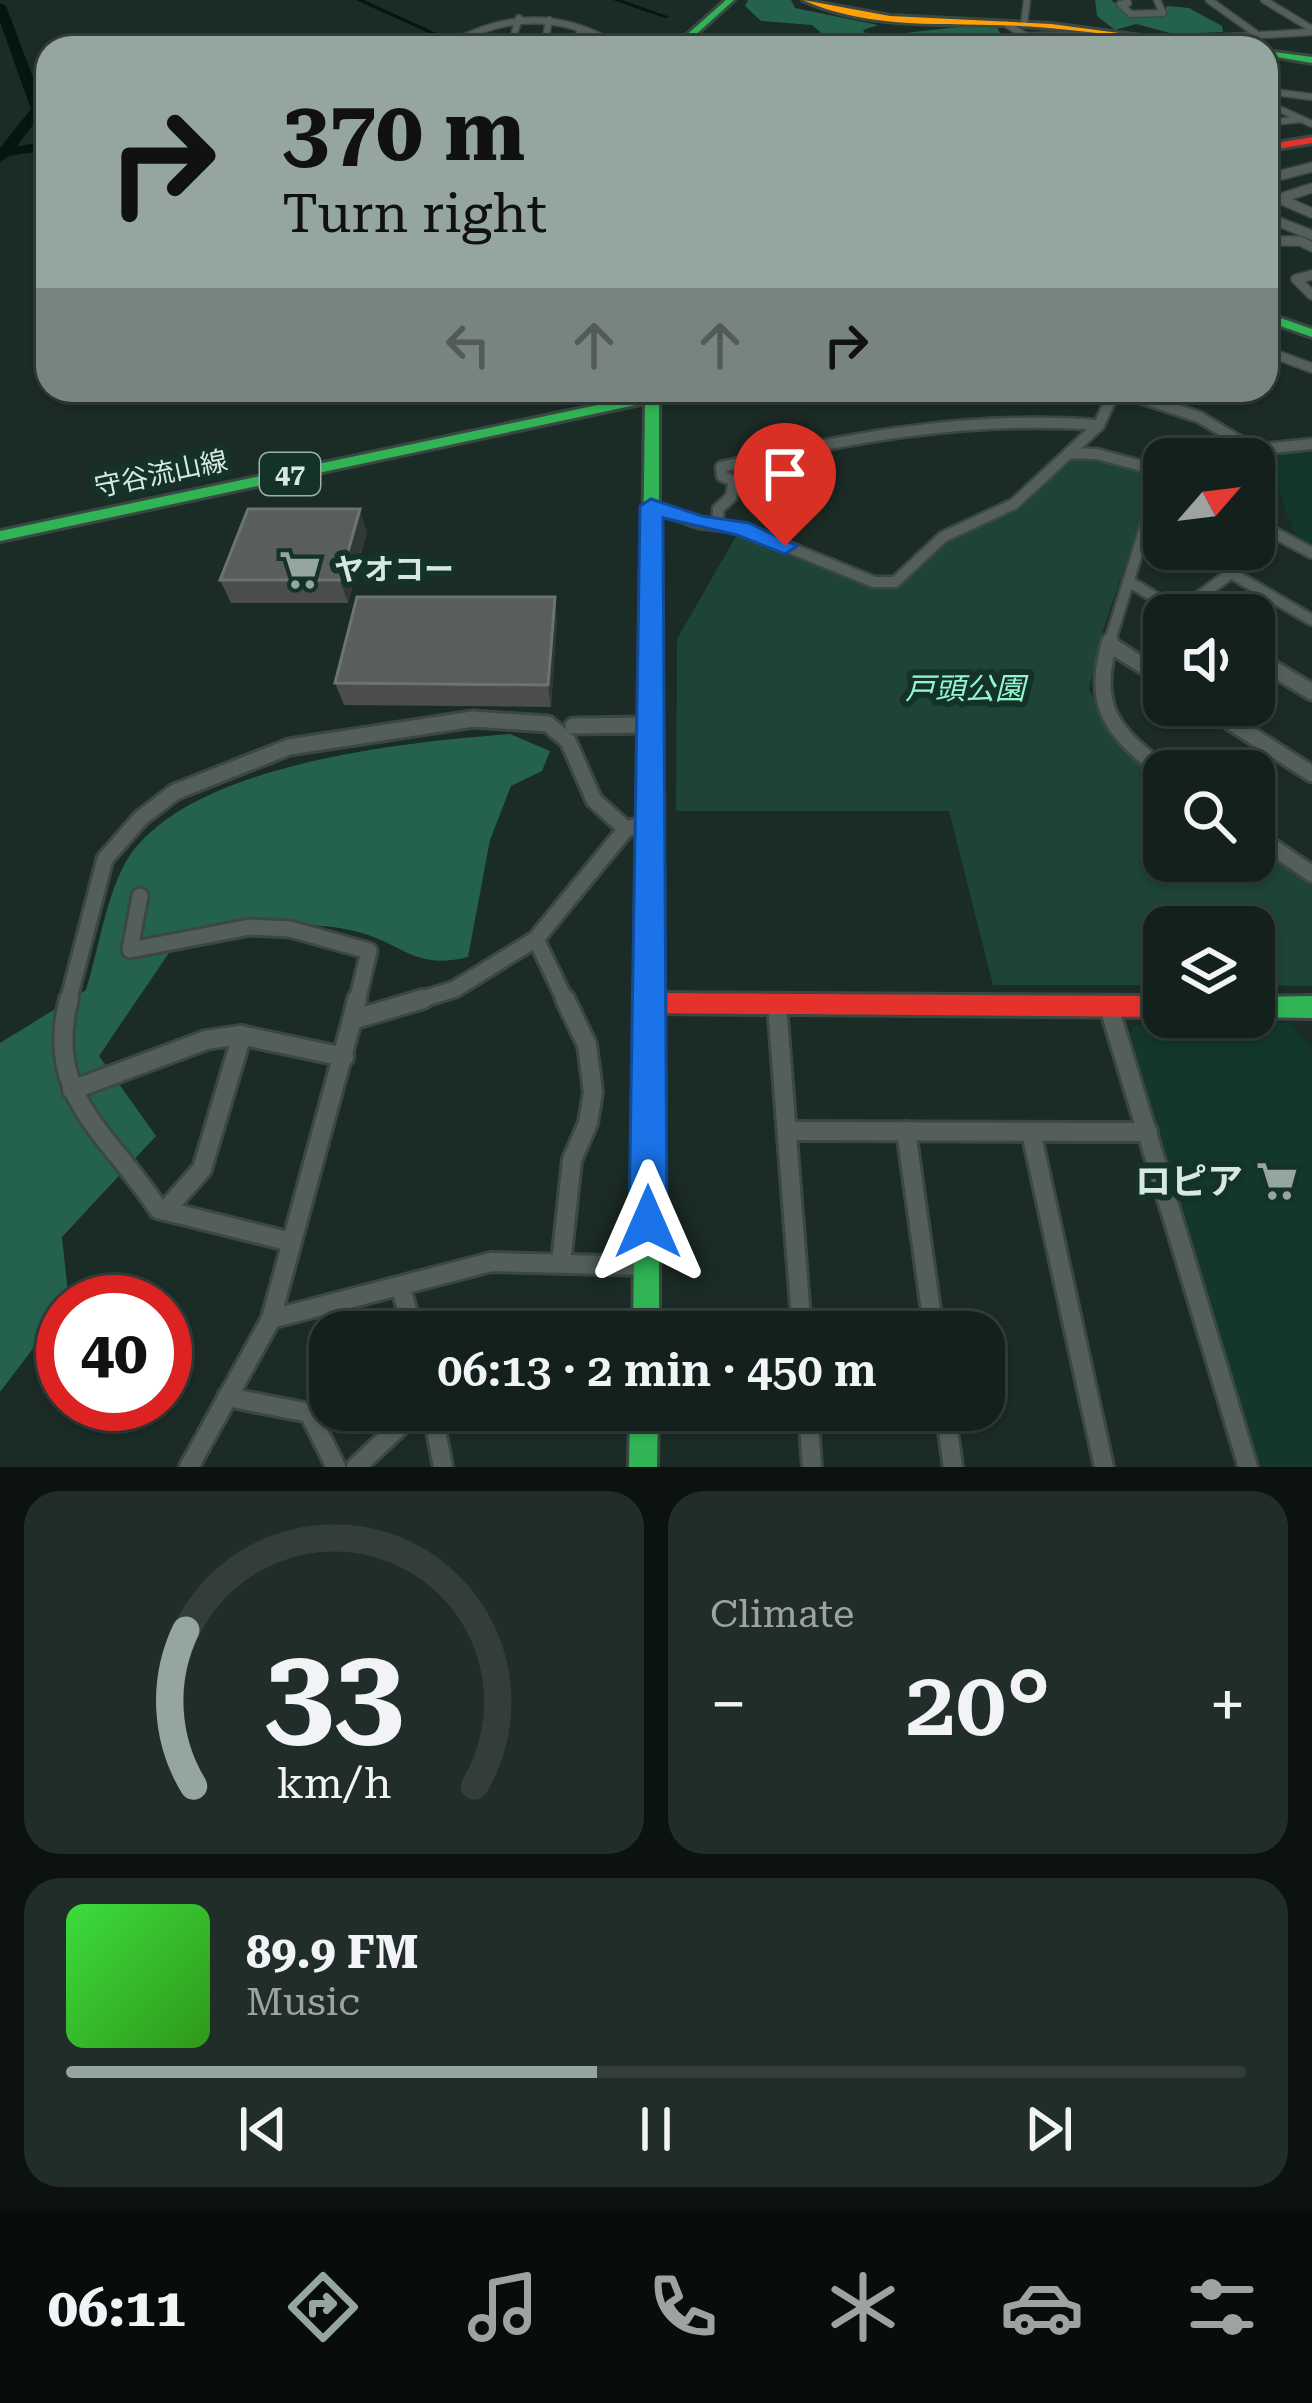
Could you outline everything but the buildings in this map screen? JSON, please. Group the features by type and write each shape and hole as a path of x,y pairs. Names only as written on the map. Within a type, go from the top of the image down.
{"street":[{"path":"690,36 730,0"},
{"path":"807,0 880,21 1124,36"},
{"path":"1019,36 1027,0"},
{"path":"1126,0 1128,3 1120,4 1130,14 1162,13 1158,3 1144,7 1140,0"},
{"path":"1209,0 1255,33"},
{"path":"1264,0 1312,31"},
{"path":"514,36 519,18"},
{"path":"468,36 519,18 549,20 600,36"},
{"path":"546,36 549,20"},
{"path":"1019,28 1038,36"},
{"path":"579,36 580,29"},
{"path":"480,36 482,30"},
{"path":"1221,36 1312,31"},
{"path":"1088,36 1111,35"},
{"path":"1278,56 1312,60"},
{"path":"1278,93 1312,97"},
{"path":"1278,108 1312,121"},
{"path":"1278,121 1301,118"},
{"path":"1278,146 1312,140"},
{"path":"1278,175 1312,166"},
{"path":"1278,199 1312,188"},
{"path":"1278,199 1312,213 1282,222"},
{"path":"1278,221 1312,236"},
{"path":"1278,241 1312,236"},
{"path":"1300,241 1312,247"},
{"path":"1312,274 1296,279 1312,295"},
{"path":"1278,321 1312,333"},
{"path":"1278,355 1312,368"},
{"name":"守谷流山線","path":"0,536 615,402"},
{"path":"646,1311 652,402"},
{"path":"651,506 741,528 874,582 896,582 943,537 1014,504 1099,425 1110,402"},
{"path":"1152,402 1198,417 1234,438"},
{"path":"718,525 718,509 731,497 734,481 722,476 721,466 956,423 1015,419 1099,425"},
{"path":"1275,448 1312,444"},
{"path":"1069,453 1097,454 1143,467"},
{"path":"1275,533 1312,553"},
{"path":"1143,538 1099,676 1103,705 1128,743 1143,755"},
{"path":"1205,594 1232,570"},
{"path":"1231,573 1312,620"},
{"path":"1127,581 1148,594"},
{"path":"1109,644 1143,666"},
{"path":"1275,670 1312,692"},
{"path":"291,1242 158,1209 130,1164 83,1112 72,1090 60,1033 105,860 141,818 175,792 289,747 473,719 548,724 568,741 594,800 626,829"},
{"path":"573,726 647,725"},
{"path":"1237,726 1312,774"},
{"path":"352,1020 455,989 536,939 626,829 651,825"},
{"path":"1275,848 1312,874"},
{"path":"140,896 130,950 250,927 290,929 369,951 271,1319 189,1467"},
{"path":"536,939 587,1045 593,1092 588,1124 572,1160 561,1263"},
{"path":"650,1003 1143,1007"},
{"path":"777,1005 801,1311"},
{"path":"1109,1006 1248,1467"},
{"path":"1275,1008 1312,1007"},
{"path":"72,1090 206,1040 242,1035 344,1057"},
{"path":"165,1210 202,1169 242,1035"},
{"path":"788,1131 1148,1132"},
{"path":"906,1131 931,1311"},
{"path":"1031,1132 1104,1467"},
{"path":"271,1319 316,1313 466,1266 503,1261 647,1266"},
{"path":"401,1288 407,1311"},
{"path":"227,1397 309,1413 336,1467"},
{"path":"356,1467 395,1431"},
{"path":"436,1431 443,1467"},
{"path":"643,1467 644,1431"},
{"path":"809,1431 812,1467"},
{"path":"948,1431 953,1467"}],"shaded area":[{"path":"748,0 791,0 795,8 878,25 863,30 867,36 825,36 812,25 761,21 745,6"},
{"path":"1095,0 1111,0 1130,14 1163,13 1167,6 1189,8 1222,26 1223,32 1174,34 1136,24 1115,30 1097,16"},
{"path":"997,27 1002,36 877,36 948,28"},
{"path":"1312,447 1312,549 1298,541 1275,483 1275,451"},
{"path":"510,734 550,751 542,771 511,786 490,840 468,957 421,958 354,931 310,925 177,941 99,1056 156,1136 62,1237 66,1275 36,1275 36,1345 0,1392 0,1043 86,990 117,881 151,832 191,804 241,782 297,765 413,744"},
{"path":"1275,1023 1289,1023 1312,1048 1312,1467 1259,1467 1129,1033 1143,1025 1143,1038 1275,1038"}],"green space":[{"name":"戸頭公園","path":"1096,458 1143,473 1143,513 1102,634 1089,689 1116,738 1143,762 1143,882 1275,882 1275,856 1312,882 1312,986 1275,985 1275,906 1143,906 1143,985 993,985 949,811 676,811 677,639 739,531 893,587 949,538 1009,514 1072,459"}],"waterway":[{"path":"359,0 433,33"},
{"path":"616,0 667,17"},
{"path":"0,6 36,104"},
{"path":"5,152 36,112"},
{"path":"5,152 36,148"},
{"path":"0,158 5,152"}],"traffic: fast":[{"path":"690,36 730,0"},
{"path":"1278,55 1312,60"},
{"path":"1278,321 1312,333"},
{"path":"0,536 630,402"},
{"path":"646,1311 652,402"},
{"path":"1275,1008 1312,1007"},
{"path":"643,1467 644,1431"}],"traffic: slow":[{"path":"807,0 890,19 996,22 1131,36"}],"traffic: jam":[{"path":"1278,146 1312,140"},
{"path":"650,1003 1143,1007"}],"place":[{"name":"ヤオコー","path":"300,570"},
{"name":"ロピア","path":"1277,1181"}],"route":[{"path":"648,1222 651,506 699,523 741,528 785,546"}]}
